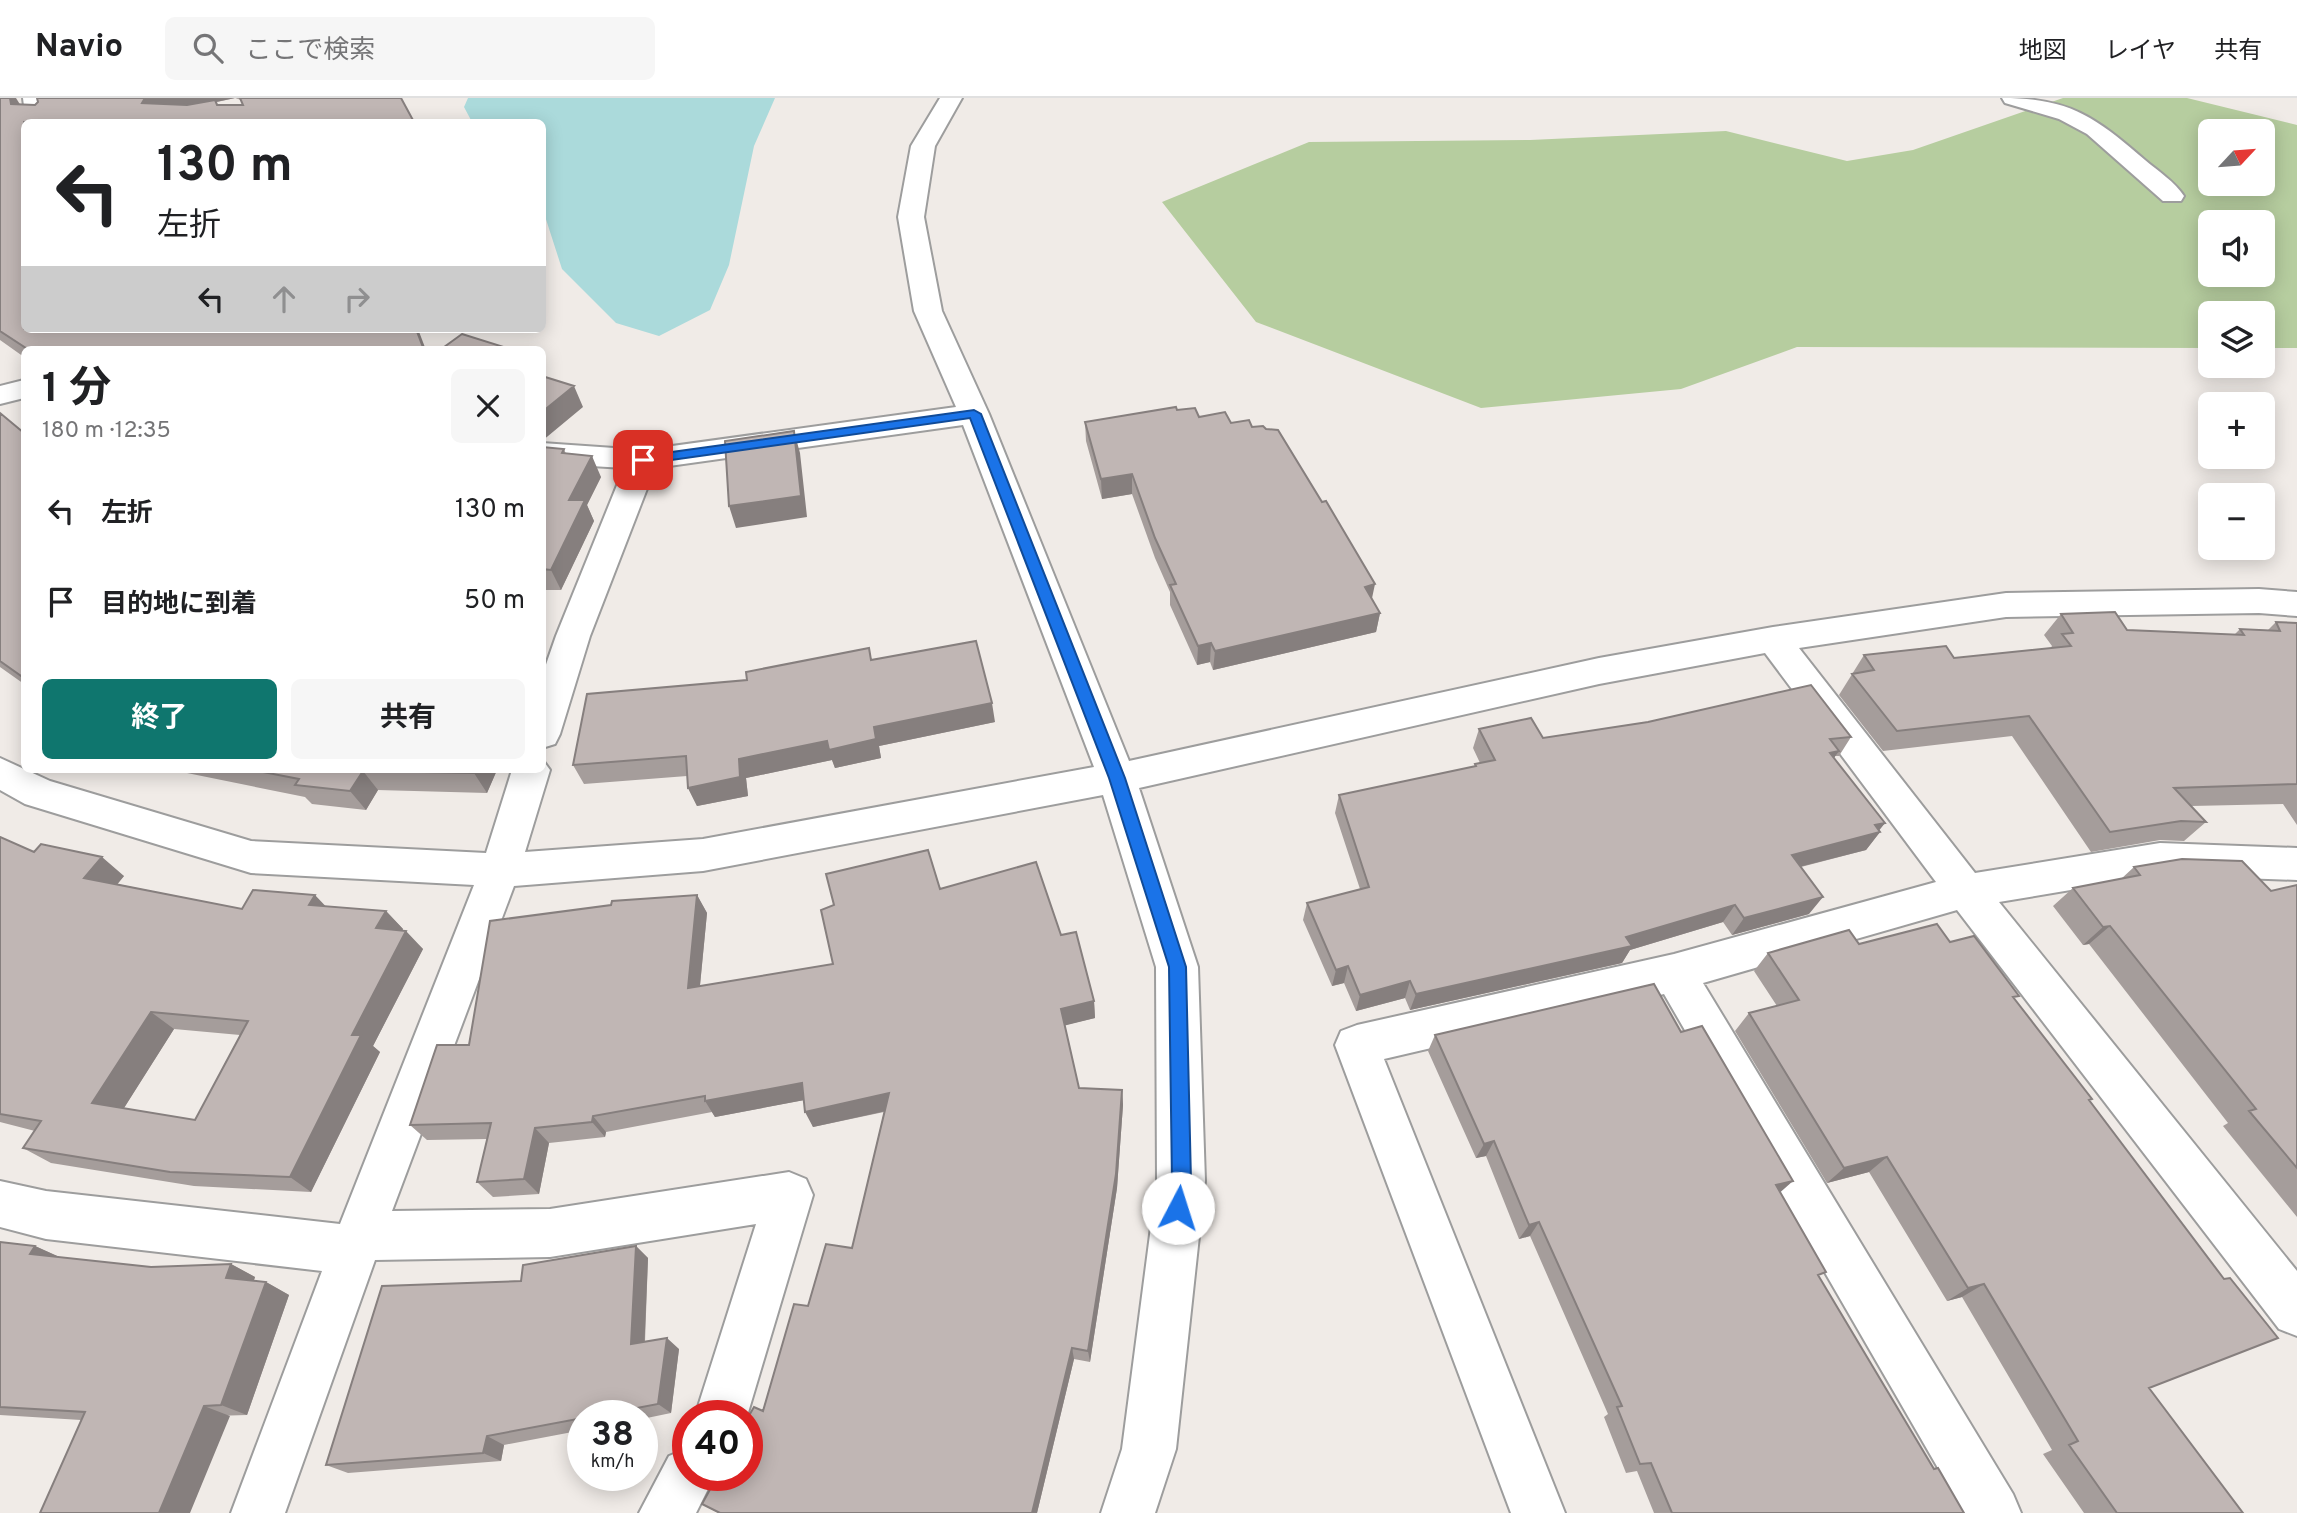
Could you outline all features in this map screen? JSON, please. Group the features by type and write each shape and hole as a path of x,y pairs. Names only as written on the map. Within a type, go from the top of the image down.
{"street":[{"path":"34,98 37,119"},
{"path":"951,98 923,146 911,216 928,310 974,414 1117,778 1177,967 1181,1181 1149,1449 1129,1513"},
{"path":"2013,98 2067,114 2095,130 2172,196"},
{"path":"0,395 21,390"},
{"path":"546,453 643,460 974,414"},
{"path":"546,709 558,634 643,460"},
{"path":"0,773 40,793 251,857 500,870 703,855 1117,778 1599,671 1773,639 2006,605 2259,601 2297,604"},
{"path":"1773,639 1966,891 2297,1311"},
{"path":"258,1513 357,1243 500,870 530,773"},
{"path":"1538,1513 1357,1045 1674,973 1966,891 2160,859 2294,867"},
{"path":"1674,973 1994,1513"},
{"path":"0,1204 46,1215 357,1243 550,1233 789,1195 727,1400"},
{"path":"666,1513 679,1491"}],"green space":[{"path":"2063,98 2187,98 2273,119 2198,119 2198,196 2275,196 2275,120 2297,125 2297,348 2275,348 2275,301 2198,301 2198,348 1797,347 1681,389 1481,408 1256,322 1162,202 1309,142 1530,140 1726,131 1847,161 1913,150"}],"water":[{"path":"468,98 775,98 754,146 729,265 710,310 659,336 616,323 562,269 546,219 546,119 470,119 464,107"}],"building":[{"path":"0,98 10,98 11,104 35,105 37,98 145,98 142,103 187,105 215,100 217,105 243,105 240,98 401,98 412,119 21,119 21,333 418,333 422,346 23,346 0,331"},
{"path":"462,334 500,346 446,346"},
{"path":"546,377 574,386 546,409"},
{"path":"1176,407 1177,410 1195,408 1199,417 1225,412 1231,423 1249,420 1252,427 1263,426 1266,429 1278,430 1322,502 1326,501 1375,584 1365,587 1380,613 1215,651 1211,643 1198,646 1170,585 1176,584 1155,538 1132,474 1101,479 1085,422"},
{"path":"0,413 21,430 21,676 0,661"},
{"path":"794,431 801,496 729,506 725,441"},
{"path":"546,447 564,449 562,453 592,456 569,500 585,500 551,570 546,569"},
{"path":"2115,612 2127,630 2244,635 2240,629 2280,631 2276,622 2297,623 2297,784 2174,788 2206,822 2181,821 2110,832 2029,716 1897,731 1852,674 1874,670 1864,655 1946,646 1954,658 2071,646 2062,634 2073,633 2061,614"},
{"path":"976,641 992,703 874,727 876,739 829,750 827,741 739,759 740,777 688,788 686,756 573,765 587,694 747,680 746,672 869,648 871,660"},
{"path":"1811,685 1851,737 1830,739 1839,751 1830,753 1885,823 1875,825 1880,832 1792,855 1823,897 1744,918 1735,905 1626,937 1632,946 1416,994 1410,981 1360,995 1348,966 1336,970 1307,903 1369,887 1339,795 1495,760 1479,729 1531,718 1543,738 1648,722"},
{"path":"268,773 362,773 350,791 295,785 299,779"},
{"path":"0,837 34,852 41,844 102,857 84,878 242,909 253,890 315,895 309,905 386,911 376,928 406,931 352,1035 361,1035 290,1177 170,1172 23,1148 41,1121 0,1114","holes":["151,1012 248,1021 195,1120 92,1103"]},
{"path":"928,850 940,889 1036,862 1061,935 1076,932 1094,1001 1061,1009 1079,1088 1122,1090 1116,1174 1088,1351 1072,1348 1032,1513 720,1513 702,1504 709,1491 763,1491 763,1411 794,1304 808,1306 826,1244 852,1248 889,1093 805,1112 802,1083 705,1101 705,1096 593,1116 592,1122 535,1128 524,1179 477,1182 491,1123 410,1125 437,1045 469,1045 490,921 611,905 612,901 697,895 688,988 833,964 821,910 834,905 826,874"},
{"path":"2182,859 2242,861 2271,891 2297,885 2297,1168 2249,1111 2256,1109 2110,926 2103,927 2073,888 2140,875 2134,867"},
{"path":"1937,924 1950,942 1974,936 2019,996 2013,997 2092,1099 2089,1100 2224,1279 2230,1278 2278,1338 2149,1388 2243,1513 2117,1513 2069,1445 2078,1441 1984,1284 1968,1288 1887,1157 1844,1168 1749,1013 1799,1000 1768,953 1849,930 1859,944"},
{"path":"1654,984 1681,1032 1702,1026 1793,1181 1776,1185 1826,1272 1818,1275 1934,1469 1938,1468 1964,1513 1672,1513 1651,1463 1640,1464 1617,1407 1622,1406 1539,1222 1529,1225 1494,1141 1484,1144 1435,1035"},
{"path":"0,1242 35,1246 30,1254 151,1267 231,1264 226,1278 266,1282 221,1405 204,1406 159,1513 40,1513 85,1412 0,1407"},
{"path":"636,1246 631,1344 667,1338 658,1404 658,1400 567,1400 567,1421 487,1436 483,1453 326,1465 382,1286 521,1281 523,1265"}],"route":[{"path":"643,460 974,414 1117,778 1177,967 1181,1181 1178,1208"}]}
